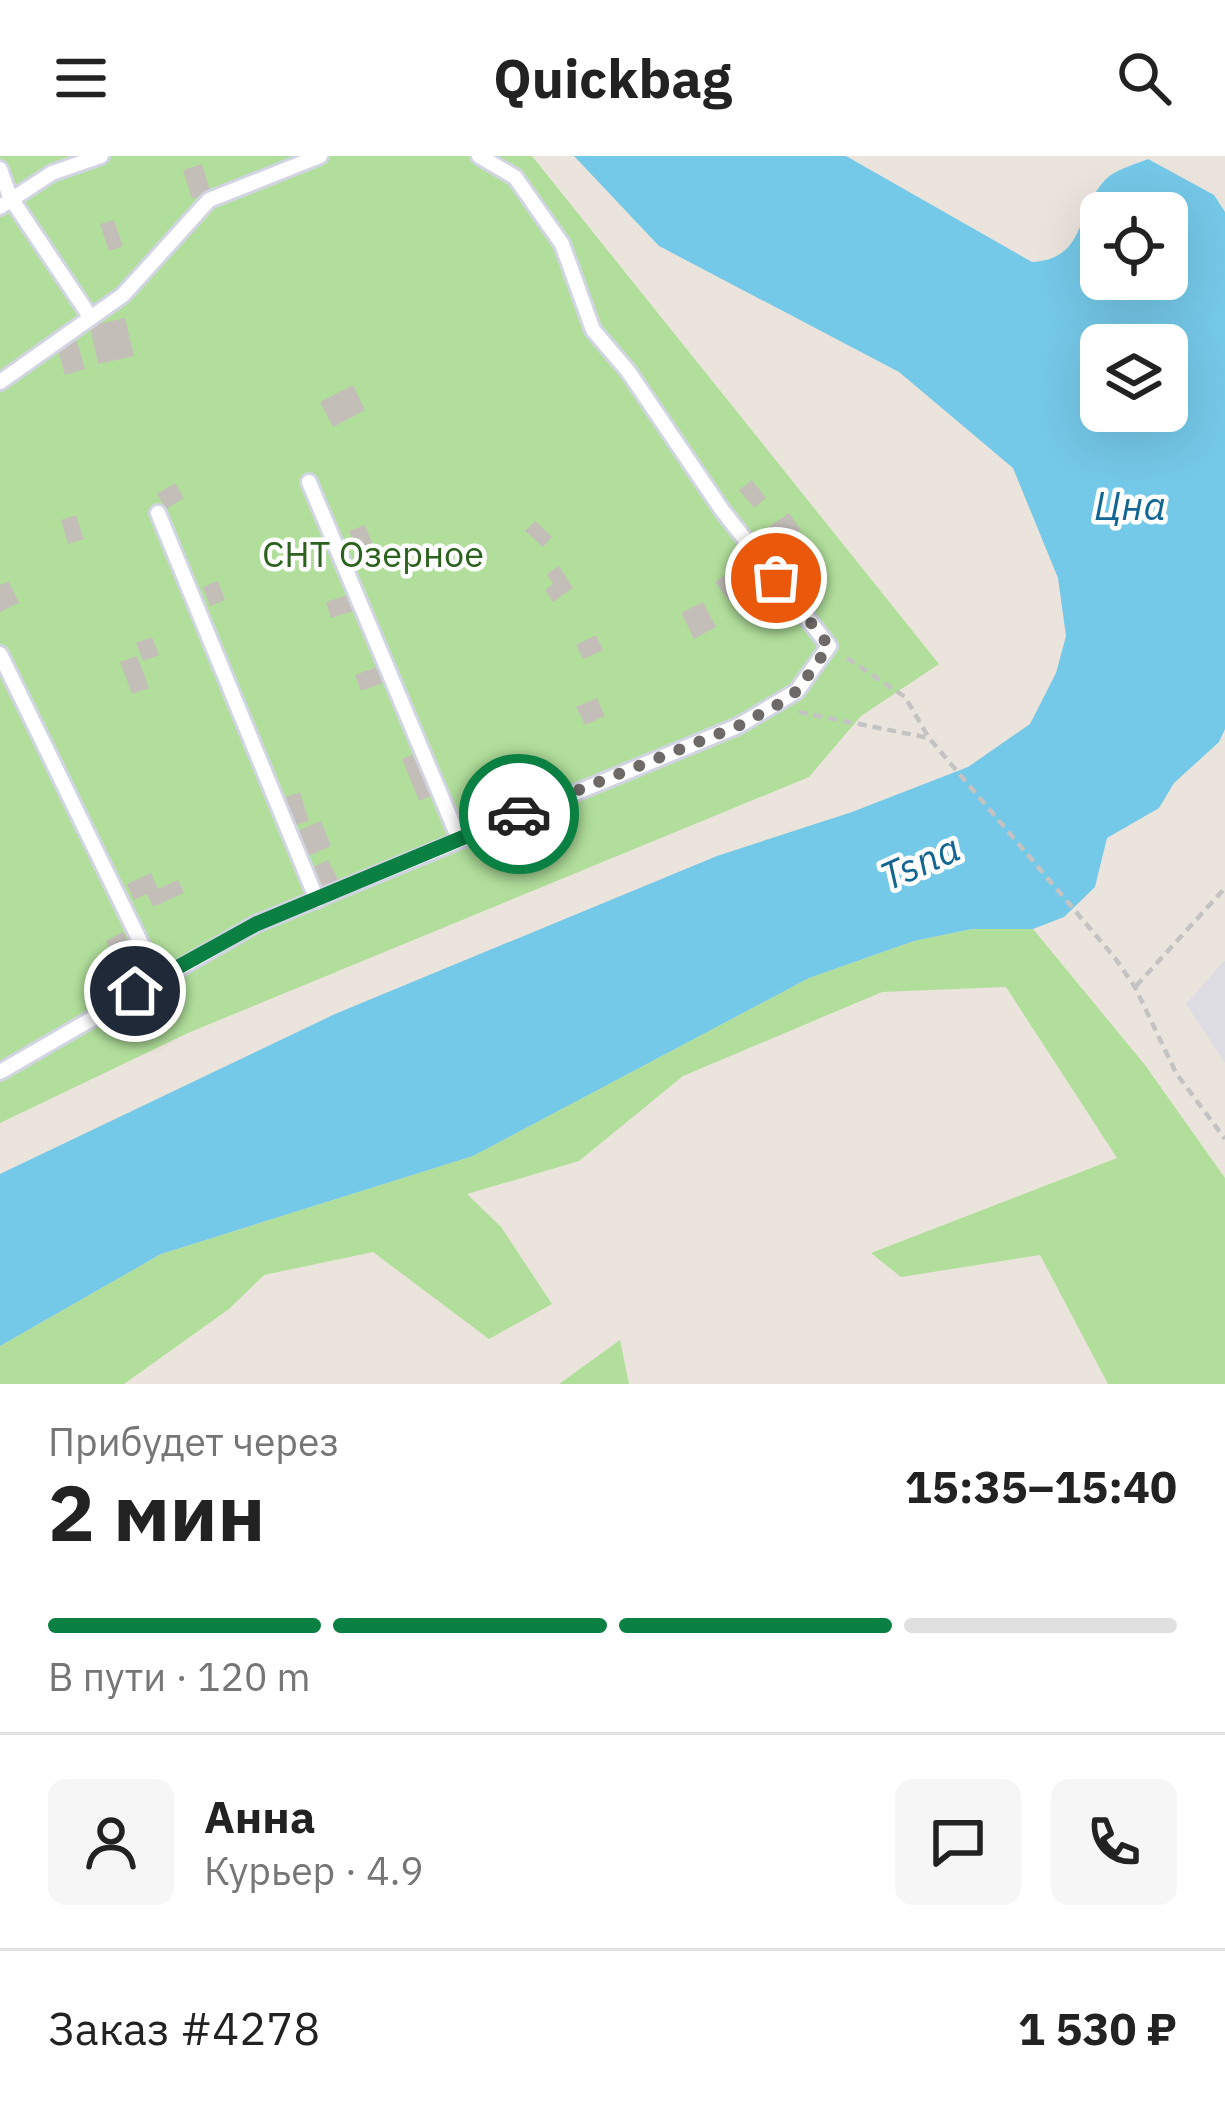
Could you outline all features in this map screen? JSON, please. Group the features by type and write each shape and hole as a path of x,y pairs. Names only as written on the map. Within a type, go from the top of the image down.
{"lane":[{"path":"5,202 52,173 101,156"},
{"path":"0,382 123,295 209,200 320,156"},
{"path":"0,1072 256,924 738,726 797,691 829,646 722,510 628,371 593,330 562,244 515,176 479,156"},
{"path":"0,169 5,202 91,318"},
{"path":"309,482 459,839"},
{"path":"158,513 317,900"},
{"path":"0,653 158,978"}],"path":[{"path":"829,646 905,697 928,738 1071,904 1135,987 1176,1073 1225,1138"},
{"path":"777,705 818,718 928,738"},
{"path":"1135,987 1225,888"}],"shaded area":[{"path":"1225,960 1225,1063 1186,1004"}],"green space":[{"name":"СНТ Озерное","path":"0,156 532,156 939,664 861,716 809,777 188,1033 0,1123"},
{"path":"972,929 1033,929 1145,1065 1225,1178 1225,1384 1108,1384 1040,1255 901,1277 871,1253 1117,1158 1006,987 882,992 683,1076 579,1161 467,1194 501,1227 552,1304 489,1339 373,1252 264,1275 229,1309 124,1384 0,1384 0,1346 161,1254 473,1156 809,978 914,941"},
{"path":"620,1340 629,1384 559,1384"}],"water":[{"name":"Цна","path":"574,156 846,156 1032,262 1062,252 1080,228 1080,300 1188,300 1188,192 1097,192 1105,180 1148,159 1214,195 1225,212 1225,729 1219,742 1174,783 1159,808 1107,838 1095,887 1064,917 1033,929 972,929 914,941 809,978 473,1156 161,1254 0,1346 0,1174 335,1014 717,856 852,812 968,767 1030,724 1056,673 1066,636 1058,578 1013,468 899,372 659,246"}],"building":[{"path":"202,164 211,193 192,199 183,170"},
{"path":"114,220 123,246 109,251 100,224"},
{"path":"125,318 134,356 98,364 90,326"},
{"path":"77,341 85,369 65,375 57,347"},
{"path":"353,385 365,410 333,427 320,402"},
{"path":"752,480 766,498 754,508 739,490"},
{"path":"175,483 184,498 166,509 157,494"},
{"path":"789,513 801,530 778,546 766,529"},
{"path":"76,515 84,539 68,544 61,520"},
{"path":"535,521 552,537 543,547 525,531"},
{"path":"365,525 376,553 360,559 349,531"},
{"path":"559,566 573,588 553,602 545,590 553,584 547,574"},
{"path":"729,572 742,591 729,601 715,582"},
{"path":"218,581 225,600 210,606 203,587"},
{"path":"9,582 19,603 0,612 0,585"},
{"path":"348,595 353,611 331,618 326,602"},
{"path":"703,602 716,627 694,639 681,613"},
{"path":"596,635 603,650 583,659 576,645"},
{"path":"152,637 159,655 143,661 136,643"},
{"path":"137,656 149,688 132,694 120,662"},
{"path":"377,667 383,683 361,691 355,675"},
{"path":"597,698 605,716 585,725 576,707"},
{"path":"414,754 431,796 419,801 402,759"},
{"path":"300,792 309,821 293,826 283,798"},
{"path":"321,821 331,846 306,857 295,832"},
{"path":"328,860 339,881 324,889 313,867"},
{"path":"151,873 158,889 178,880 184,893 153,907 147,894 134,900 127,884"},
{"path":"123,932 133,951 116,960 106,941"}],"way so far":[{"path":"519,814 738,726 797,691 829,646 776,578"}],"route":[{"path":"135,991 256,924 519,814"}],"water label":[{"name":"Tsna","path":"920,862"}]}
